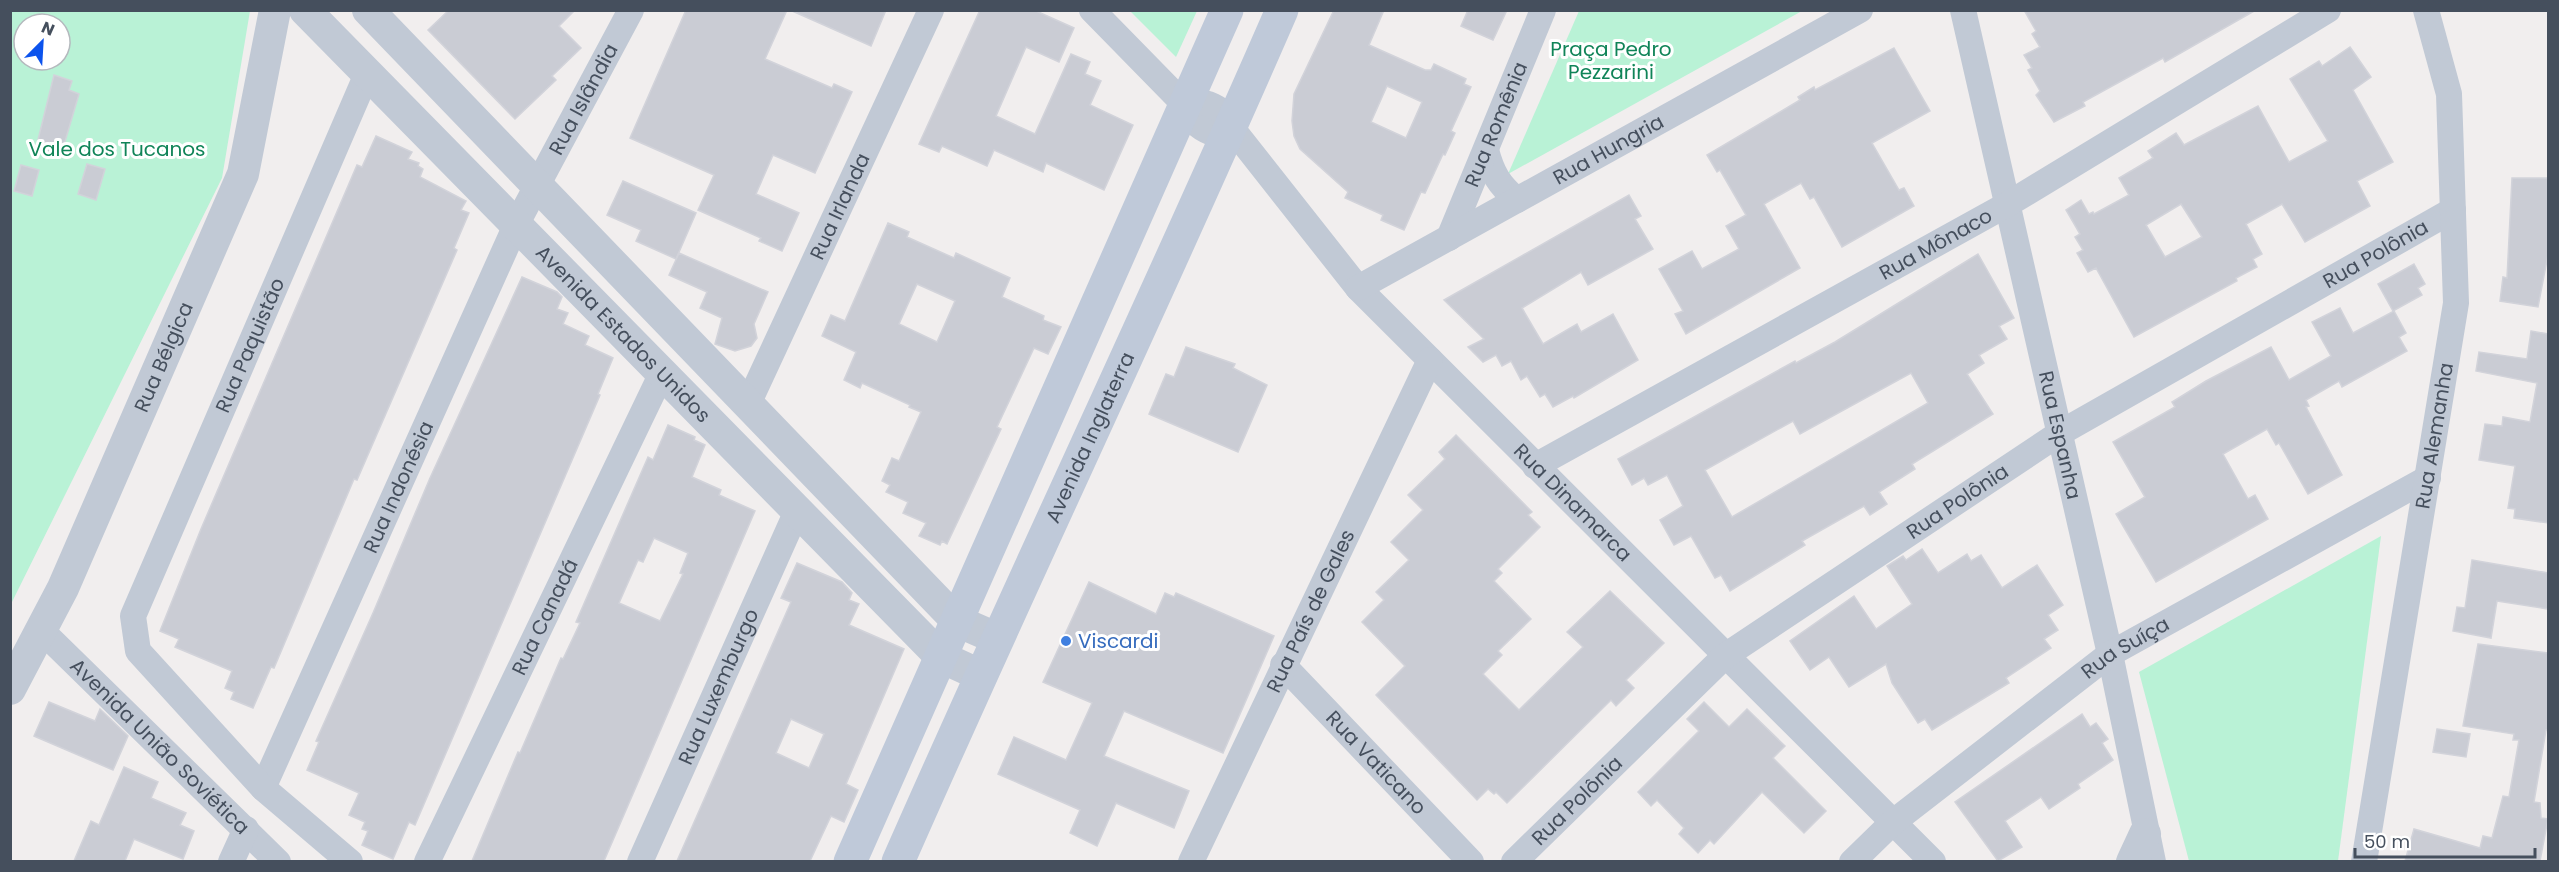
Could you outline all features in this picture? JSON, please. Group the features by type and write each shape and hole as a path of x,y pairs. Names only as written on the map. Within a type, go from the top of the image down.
{"main road":[{"path":"850,861 1227,10"},
{"name":"Avenida Inglaterra","path":"898,861 996,638 1231,127 1282,10"}],"street":[{"name":"Rua Bélgica","path":"10,689 63,588 243,174 275,10"},
{"name":"Avenida Estados Unidos","path":"305,10 941,657"},
{"name":"Avenida Estados Unidos","path":"368,10 957,621"},
{"name":"Rua Islândia","path":"537,186 631,10"},
{"name":"Rua Irlanda","path":"748,404 931,10"},
{"path":"1092,10 1185,105"},
{"name":"Rua Romênia","path":"1449,238 1543,10"},
{"name":"Rua Hungria","path":"1358,288 1860,10"},
{"name":"Rua Espanha","path":"1964,10 2110,654 2143,852"},
{"name":"Rua Mônaco","path":"1535,466 2008,204 2328,10"},
{"name":"Rua Alemanha","path":"2364,861 2456,303 2449,94 2426,10"},
{"name":"Rua Paquistão","path":"133,616 367,74"},
{"name":"Rua Dinamarca","path":"1185,105 1202,101 1224,113 1231,127 1358,288 1892,823 1933,861"},
{"path":"1486,150 1492,172 1501,186 1517,200"},
{"name":"Rua Indonésia","path":"263,788 516,225 537,186"},
{"name":"Rua Polônia","path":"1514,861 1725,656 2060,433 2453,210"},
{"name":"Rua País de Gales","path":"1191,861 1430,360"},
{"name":"Rua Canadá","path":"427,861 662,373"},
{"name":"Rua Suíça","path":"1852,861 1892,823 2110,654 2428,478"},
{"name":"Rua Luxemburgo","path":"640,861 797,511"},
{"name":"Avenida União Soviética","path":"133,616 138,651 263,788 350,861"},
{"path":"957,621 996,638"},
{"name":"Avenida União Soviética","path":"42,631 278,861"},
{"path":"941,657 980,675"},
{"name":"Rua Vaticano","path":"1283,664 1471,861"},
{"path":"231,861 246,829"}],"green space":[{"name":"Vale dos Tucanos","path":"11,11 250,11 222,178 11,604"},
{"path":"1130,11 1197,11 1176,57"},
{"name":"Praça Pedro Pezzarini","path":"1579,11 1802,11 1508,174"},
{"path":"2381,536 2338,861 2189,861 2139,672"}],"building":[{"path":"449,10 575,10 559,26 581,48 552,76 556,80 515,119 428,30"},
{"path":"686,10 787,10 765,59 832,88 834,84 852,92 815,173 773,155 756,194 799,213 782,251 759,241 761,238 698,210 714,175 630,138"},
{"path":"790,10 886,10 871,46"},
{"path":"980,10 1034,10 1074,28 1059,62 1026,47 996,116 1035,134 1071,54 1090,62 1085,74 1101,81 1090,105 1133,125 1104,190 1046,163 1043,172 994,150 987,166 942,146 939,152 919,144"},
{"path":"1334,10 1384,10 1369,45 1425,70 1431,70 1434,64 1466,79 1464,84 1471,87 1451,131 1455,133 1445,155 1443,154 1425,193 1421,192 1404,230 1381,220 1383,215 1345,198 1348,192 1300,149 1294,136 1292,121 1294,94","holes":["1387,86 1422,102 1406,138 1371,122"]},
{"path":"1468,10 1507,10 1493,40 1461,26"},
{"path":"2024,10 2256,10 2165,62 2163,58 2083,102 2085,106 2054,122 2036,95 2040,91 2028,70 2032,68 2024,55 2040,47 2032,34 2036,31"},
{"path":"2350,47 2371,77 2353,90 2393,162 2357,181 2370,206 2305,242 2282,204 2246,224 2262,254 2253,259 2257,267 2236,278 2237,281 2134,337 2096,268 2088,272 2077,253 2083,250 2075,237 2080,234 2066,210 2081,200 2089,214 2093,212 2094,214 2129,195 2119,178 2153,158 2148,151 2176,133 2184,145 2258,106 2289,162 2328,141 2290,79 2319,61 2322,66","holes":["2181,204 2202,237 2165,257 2146,225"]},
{"path":"1894,48 1930,111 1872,143 1899,190 1904,188 1914,206 1842,247 1814,197 1810,199 1801,183 1764,204 1800,268 1686,334 1675,314 1683,311 1659,269 1692,251 1702,269 1739,249 1726,226 1746,215 1720,170 1717,172 1707,155 1800,100 1798,97 1814,87 1815,90"},
{"path":"54,75 72,81 69,90 79,94 61,155 36,148"},
{"path":"376,136 412,152 408,159 419,163 418,166 423,169 420,177 466,201 461,210 469,213 454,248 457,250 357,480 354,479 274,668 271,667 253,708 231,699 234,692 225,688 232,671 175,647 179,639 160,631 201,529 357,165 362,167"},
{"path":"87,164 105,169 96,200 78,194"},
{"path":"21,165 39,170 32,196 14,191"},
{"path":"2512,178 2548,178 2548,255 2538,307 2500,301 2503,277 2507,278"},
{"path":"623,181 696,213 676,259 636,241 641,230 607,215"},
{"path":"1629,195 1641,216 1635,219 1653,249 1588,285 1581,272 1522,308 1543,344 1577,324 1581,332 1613,314 1638,360 1574,398 1573,396 1553,407 1545,394 1540,397 1527,376 1521,380 1511,361 1502,366 1496,355 1483,362 1468,347 1484,339 1444,300"},
{"path":"888,223 909,232 907,237 954,258 956,253 1010,278 1002,297 1044,316 1043,320 1061,327 1048,354 1034,348 997,427 1001,429 947,544 942,541 940,545 919,536 926,523 903,513 908,502 886,492 890,485 882,481 892,458 899,461 921,412 862,383 860,388 844,380 856,352 822,336 831,315 845,321","holes":["917,284 955,301 937,342 899,324"]},
{"path":"679,253 768,292 754,324 757,338 751,346 735,351 715,344 722,318 700,308 707,292 669,275"},
{"path":"1978,254 2014,318 1999,326 2007,339 1979,355 1984,363 1967,374 1993,414 1912,464 1915,469 1879,492 1887,504 1870,515 1864,506 1802,541 1805,545 1730,591 1721,575 1715,578 1691,536 1674,545 1660,520 1683,506 1667,475 1648,485 1644,478 1632,485 1618,459 1795,361 1796,363 1835,342","holes":["1911,373 1928,403 1732,517 1705,470 1793,421 1800,434"]},
{"path":"2414,264 2425,284 2418,288 2422,295 2393,311 2378,284"},
{"path":"522,277 557,292 562,297 557,309 568,313 563,324 589,336 585,345 613,358 598,394 600,395 415,825 409,822 393,859 362,845 368,831 362,829 365,822 349,815 359,793 307,770 319,742 316,741 430,478"},
{"path":"2340,308 2353,333 2394,311 2406,333 2399,337 2407,351 2342,387 2339,381 2306,400 2309,406 2306,407 2342,475 2308,494 2279,443 2276,445 2267,429 2223,454 2248,499 2255,495 2268,519 2156,582 2116,514 2145,497 2113,442 2175,407 2172,402 2206,381 2271,347 2289,380 2331,356 2312,322"},
{"path":"2531,331 2548,334 2548,523 2514,518 2515,509 2508,508 2515,466 2479,460 2485,424 2502,426 2503,417 2530,422 2537,383 2476,371 2479,352 2527,359"},
{"path":"1186,347 1235,364 1233,368 1267,385 1238,452 1149,414 1166,374 1174,377"},
{"path":"668,425 695,437 694,440 705,445 692,477 721,490 719,495 755,511 604,861 472,861 518,752 520,753 561,658 563,659 580,623 576,622 648,457 653,460","holes":["654,538 688,553 680,573 683,574 660,621 619,603 638,560 643,562"]},
{"path":"1456,435 1532,512 1528,515 1540,527 1498,569 1502,573 1494,581 1531,619 1498,651 1502,655 1483,674 1519,710 1583,647 1567,632 1610,591 1664,643 1626,680 1634,688 1616,706 1611,700 1507,803 1496,792 1494,794 1488,789 1477,800 1376,695 1405,666 1362,622 1384,600 1376,592 1409,560 1391,542 1423,510 1408,495 1445,459 1439,452"},
{"path":"1922,549 1938,573 1967,554 1971,561 1981,555 2002,588 2037,565 2063,605 2048,615 2058,630 2044,639 2051,648 2006,678 2009,683 1932,730 1925,719 1918,723 1892,683 1886,664 1849,687 1829,657 1810,670 1790,641 1854,596 1876,629 1912,604 1887,566 1903,556 1906,560"},
{"path":"2472,560 2548,573 2548,609 2497,601 2491,638 2453,631 2457,607 2465,608"},
{"path":"797,563 842,582 852,593 849,600 859,604 849,625 904,649 846,784 858,790 844,822 831,816 810,861 677,861 791,602 781,598","holes":["791,719 824,734 809,768 776,753"]},
{"path":"1089,582 1156,614 1165,593 1174,597 1176,593 1274,636 1223,753 1124,711 1104,756 1189,791 1174,828 1116,803 1097,846 1070,833 1080,810 998,774 1014,737 1066,760 1092,703 1043,682"},
{"path":"2478,644 2548,653 2548,730 2546,730 2534,802 2540,803 2541,818 2548,819 2540,861 2405,861 2414,829 2480,848 2483,836 2492,838 2503,796 2509,797 2519,740 2513,740 2514,734 2463,726"},
{"path":"49,702 95,721 100,709 128,736 113,770 34,736"},
{"path":"1704,702 1729,727 1747,709 1785,746 1773,758 1826,811 1804,833 1762,792 1714,844 1710,840 1698,853 1679,834 1684,828 1657,800 1651,806 1638,792 1699,731 1687,719"},
{"path":"2082,714 2090,727 2096,723 2108,739 2102,743 2113,760 2078,784 2080,788 2049,809 2041,797 2005,821 2022,847 1998,861 1955,802"},
{"path":"2437,729 2470,734 2466,757 2433,752"},
{"path":"124,767 158,782 151,798 186,813 180,825 194,831 183,859 134,839 125,861 74,861 91,821 99,825"}],"place":[{"name":"Viscardi","path":"1066,641"}]}
